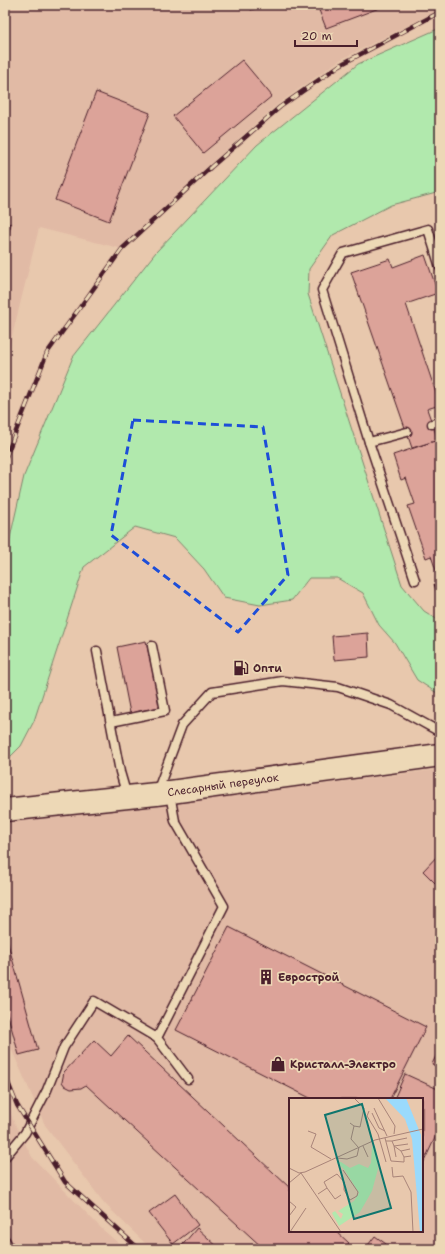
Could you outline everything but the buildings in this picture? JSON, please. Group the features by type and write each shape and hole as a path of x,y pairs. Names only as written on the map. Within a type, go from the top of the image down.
{"main road":[{"name":"Слесарный переулок","path":"5,810 163,793 440,755"}],"lane":[{"path":"415,580 369,442 322,290 343,253 428,229 440,267"},
{"path":"369,442 406,432"},
{"path":"111,722 165,711 152,646"},
{"path":"97,651 120,772 127,796"},
{"path":"158,1038 224,906 175,821 163,793 182,725 212,692 283,681 338,687 391,705 440,732"},
{"path":"5,1156 25,1133 47,1090 64,1048 94,1002 158,1038 188,1079"},
{"path":"5,1240 10,1249"}],"highlighted area":[{"path":"133,420 263,427 288,575 238,632 111,535"}],"shaded area":[{"path":"5,5 440,5 440,9 340,60 278,104 119,248 39,228 5,364"},
{"path":"440,769 440,1249 151,1249 104,1203 45,1125 10,1046 5,1029 5,822 147,807"},
{"path":"5,1093 13,1120 32,1157 101,1228 125,1249 5,1249"}],"green space":[{"path":"440,28 440,192 391,205 333,235 309,269 308,294 402,585 424,611 440,621 440,695 417,680 395,643 379,625 363,593 337,578 309,578 292,600 260,605 224,598 204,569 175,538 135,527 84,567 34,721 21,746 8,759 5,759 5,560 24,476 73,357 156,252 257,145 358,64"}],"railway":[{"path":"5,459 47,353 122,249 211,167 280,107 340,65 440,12"},
{"path":"5,1075 17,1105 65,1182 139,1249"}],"place":[{"name":"Опти","path":"241,668"},
{"name":"Еврострой","path":"266,977"},
{"name":"Кристалл-Электро","path":"278,1064"}]}
